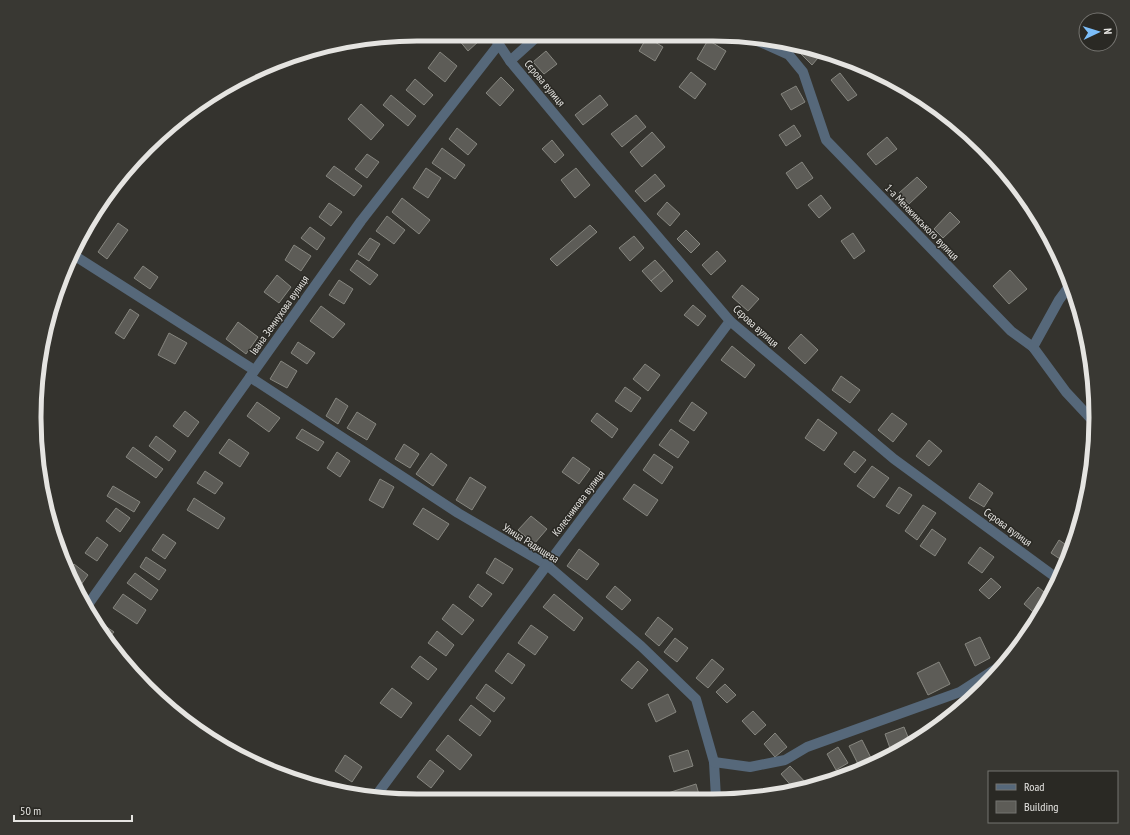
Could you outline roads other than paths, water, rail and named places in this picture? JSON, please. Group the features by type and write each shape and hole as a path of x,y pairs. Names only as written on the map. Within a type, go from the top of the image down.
{"street":[{"name":"Сєрова вулиця","path":"497,41 510,61 730,321 894,459 1054,576"},
{"path":"510,61 532,41"},
{"name":"Івана Земнухова вулиця","path":"89,603 361,221 499,44"},
{"name":"1-а Менжинського вулиця","path":"766,45 789,55 803,72 826,140 1011,331 1033,348 1066,392 1089,417"},
{"name":"Улица Радищева","path":"77,257 458,514 547,565 641,646 696,699 714,762 716,794"},
{"path":"1033,348 1059,300 1067,290"},
{"name":"Колесникова вулиця","path":"379,792 730,321"},
{"path":"714,762 750,767 785,760 807,747 960,692 989,673"}]}
